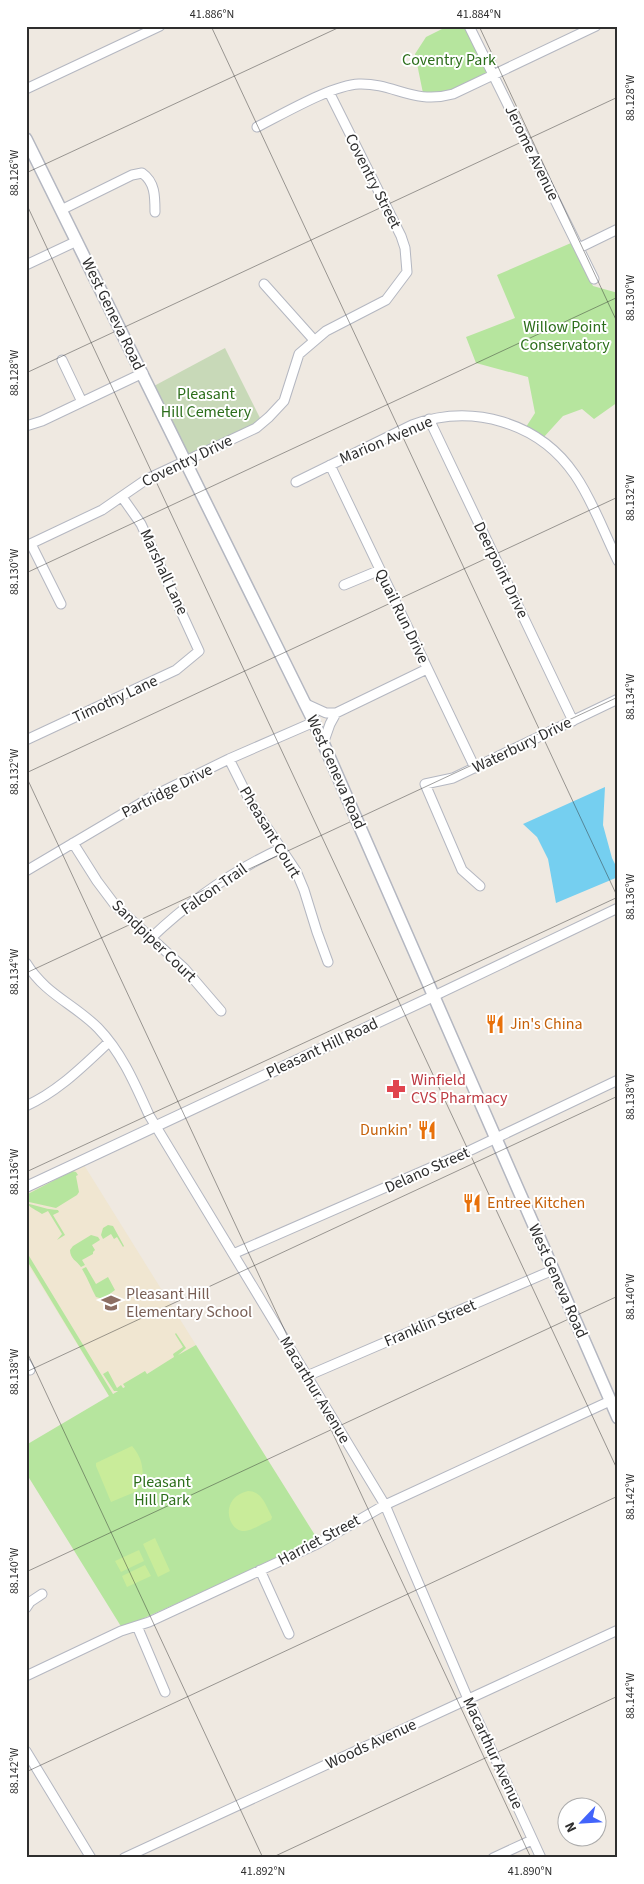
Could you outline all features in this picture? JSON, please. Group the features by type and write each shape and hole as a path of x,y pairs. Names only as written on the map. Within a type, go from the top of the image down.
{"main road":[{"name":"West Geneva Road","path":"26,139 314,722 618,1418"}],"street":[{"path":"26,89 160,26"},
{"name":"Jerome Avenue","path":"469,26 594,279"},
{"path":"257,127 329,92 350,85 371,84 412,96 436,98 458,92 596,26"},
{"name":"Coventry Street","path":"329,92 401,236 405,248 407,272"},
{"path":"61,210 132,175 142,173 149,178 155,194 155,212"},
{"path":"579,248 618,230"},
{"path":"26,265 77,241"},
{"name":"Coventry Drive","path":"29,545 102,510 147,479 256,428 284,401 298,354 326,330 386,300 407,272"},
{"path":"264,284 314,340"},
{"path":"62,360 82,402"},
{"path":"26,426 42,421 143,374"},
{"name":"Marion Avenue","path":"296,482 412,425 429,419 468,416 510,423 543,442 564,460 576,477 618,561"},
{"name":"Deerpoint Drive","path":"429,419 573,720"},
{"name":"Quail Run Drive","path":"330,465 475,768"},
{"name":"Marshall Lane","path":"122,496 141,524 199,651"},
{"path":"29,545 61,604"},
{"path":"344,585 380,570"},
{"name":"Timothy Lane","path":"26,740 176,670 199,651"},
{"path":"304,703 326,713 336,712 427,668"},
{"name":"Waterbury Drive","path":"480,886 462,870 425,784 453,778 618,699"},
{"path":"323,744 336,712"},
{"name":"Partridge Drive","path":"26,871 151,797 229,759 314,722"},
{"name":"Pheasant Court","path":"229,759 252,805 296,872 304,890 316,932 328,962"},
{"name":"Sandpiper Court","path":"73,843 115,905 184,968 221,1011"},
{"name":"Falcon Trail","path":"151,938 184,908 236,872 255,860 282,848"},
{"name":"Pleasant Hill Road","path":"26,1187 618,908"},
{"name":"Macarthur Avenue","path":"26,963 49,991 88,1020 109,1042 126,1067 149,1115 385,1505 468,1699 541,1858"},
{"path":"26,1106 44,1097 65,1082 109,1042"},
{"name":"Delano Street","path":"233,1254 496,1138 618,1080"},
{"name":"Franklin Street","path":"307,1376 553,1270"},
{"name":"Harriet Street","path":"27,1673 121,1631 137,1626 317,1544 385,1505 610,1401"},
{"path":"260,1570 289,1634"},
{"path":"26,1608 30,1602 42,1594"},
{"path":"137,1626 165,1692"},
{"name":"Woods Avenue","path":"124,1858 618,1630"},
{"path":"26,1751 91,1858"},
{"path":"493,1858 532,1840"}],"shaded area":[{"name":"Pleasant Hill Elementary School","path":"84,1165 196,1345 109,1396 26,1261 26,1192"}],"green space":[{"name":"Coventry Park","path":"448,26 468,26 491,75 457,91 424,98 415,54 426,37"},
{"name":"Willow Point Conservatory","path":"571,243 593,286 618,293 618,402 594,419 582,409 563,416 543,438 526,427 535,413 528,377 476,363 466,337 515,318 497,275"},
{"name":"Pleasant Hill Cemetery","path":"225,348 261,420 188,456 154,386"},
{"path":"72,1171 78,1175 76,1176 79,1192 77,1195 56,1208 29,1202 29,1204 47,1209 58,1210 59,1212 53,1215 65,1235 57,1240 62,1234 48,1211 42,1214 30,1207 27,1202 26,1195"},
{"path":"108,1225 113,1226 123,1247 117,1237 114,1239 111,1234 103,1239 101,1235 103,1228"},
{"path":"91,1235 98,1237 100,1240 92,1245 95,1250 93,1254 82,1260 85,1265 81,1267 72,1258 70,1250 73,1246"},
{"name":"Pleasant Hill Park","path":"26,1251 113,1394 118,1391 114,1391 103,1374 108,1371 117,1388 121,1385 123,1388 125,1387 123,1384 145,1371 147,1374 174,1357 173,1354 183,1347 176,1333 186,1348 178,1355 196,1345 318,1540 122,1628 26,1473 26,1445 109,1396 26,1259"},
{"path":"86,1267 96,1284 108,1277 115,1290 103,1299 96,1297 82,1269"},
{"path":"132,1446 142,1464 141,1486 135,1492 111,1502 96,1463"},
{"path":"248,1491 260,1496 272,1517 271,1520 245,1531 234,1527 229,1514 229,1507 232,1500"},
{"path":"155,1538 170,1571 158,1577 143,1544"},
{"path":"139,1550 144,1561 121,1572 115,1561"},
{"path":"145,1565 151,1576 127,1587 122,1576"}],"water":[{"path":"605,787 603,825 612,858 618,870 618,877 556,903 548,859 537,837 523,824"}],"place":[{"name":"Jin's China","path":"495,1024"},
{"name":"Winfield CVS Pharmacy","path":"396,1089"},
{"name":"Dunkin'","path":"427,1130"},
{"name":"Entree Kitchen","path":"472,1203"},
{"name":"Pleasant Hill Elementary School","path":"111,1303"}]}
